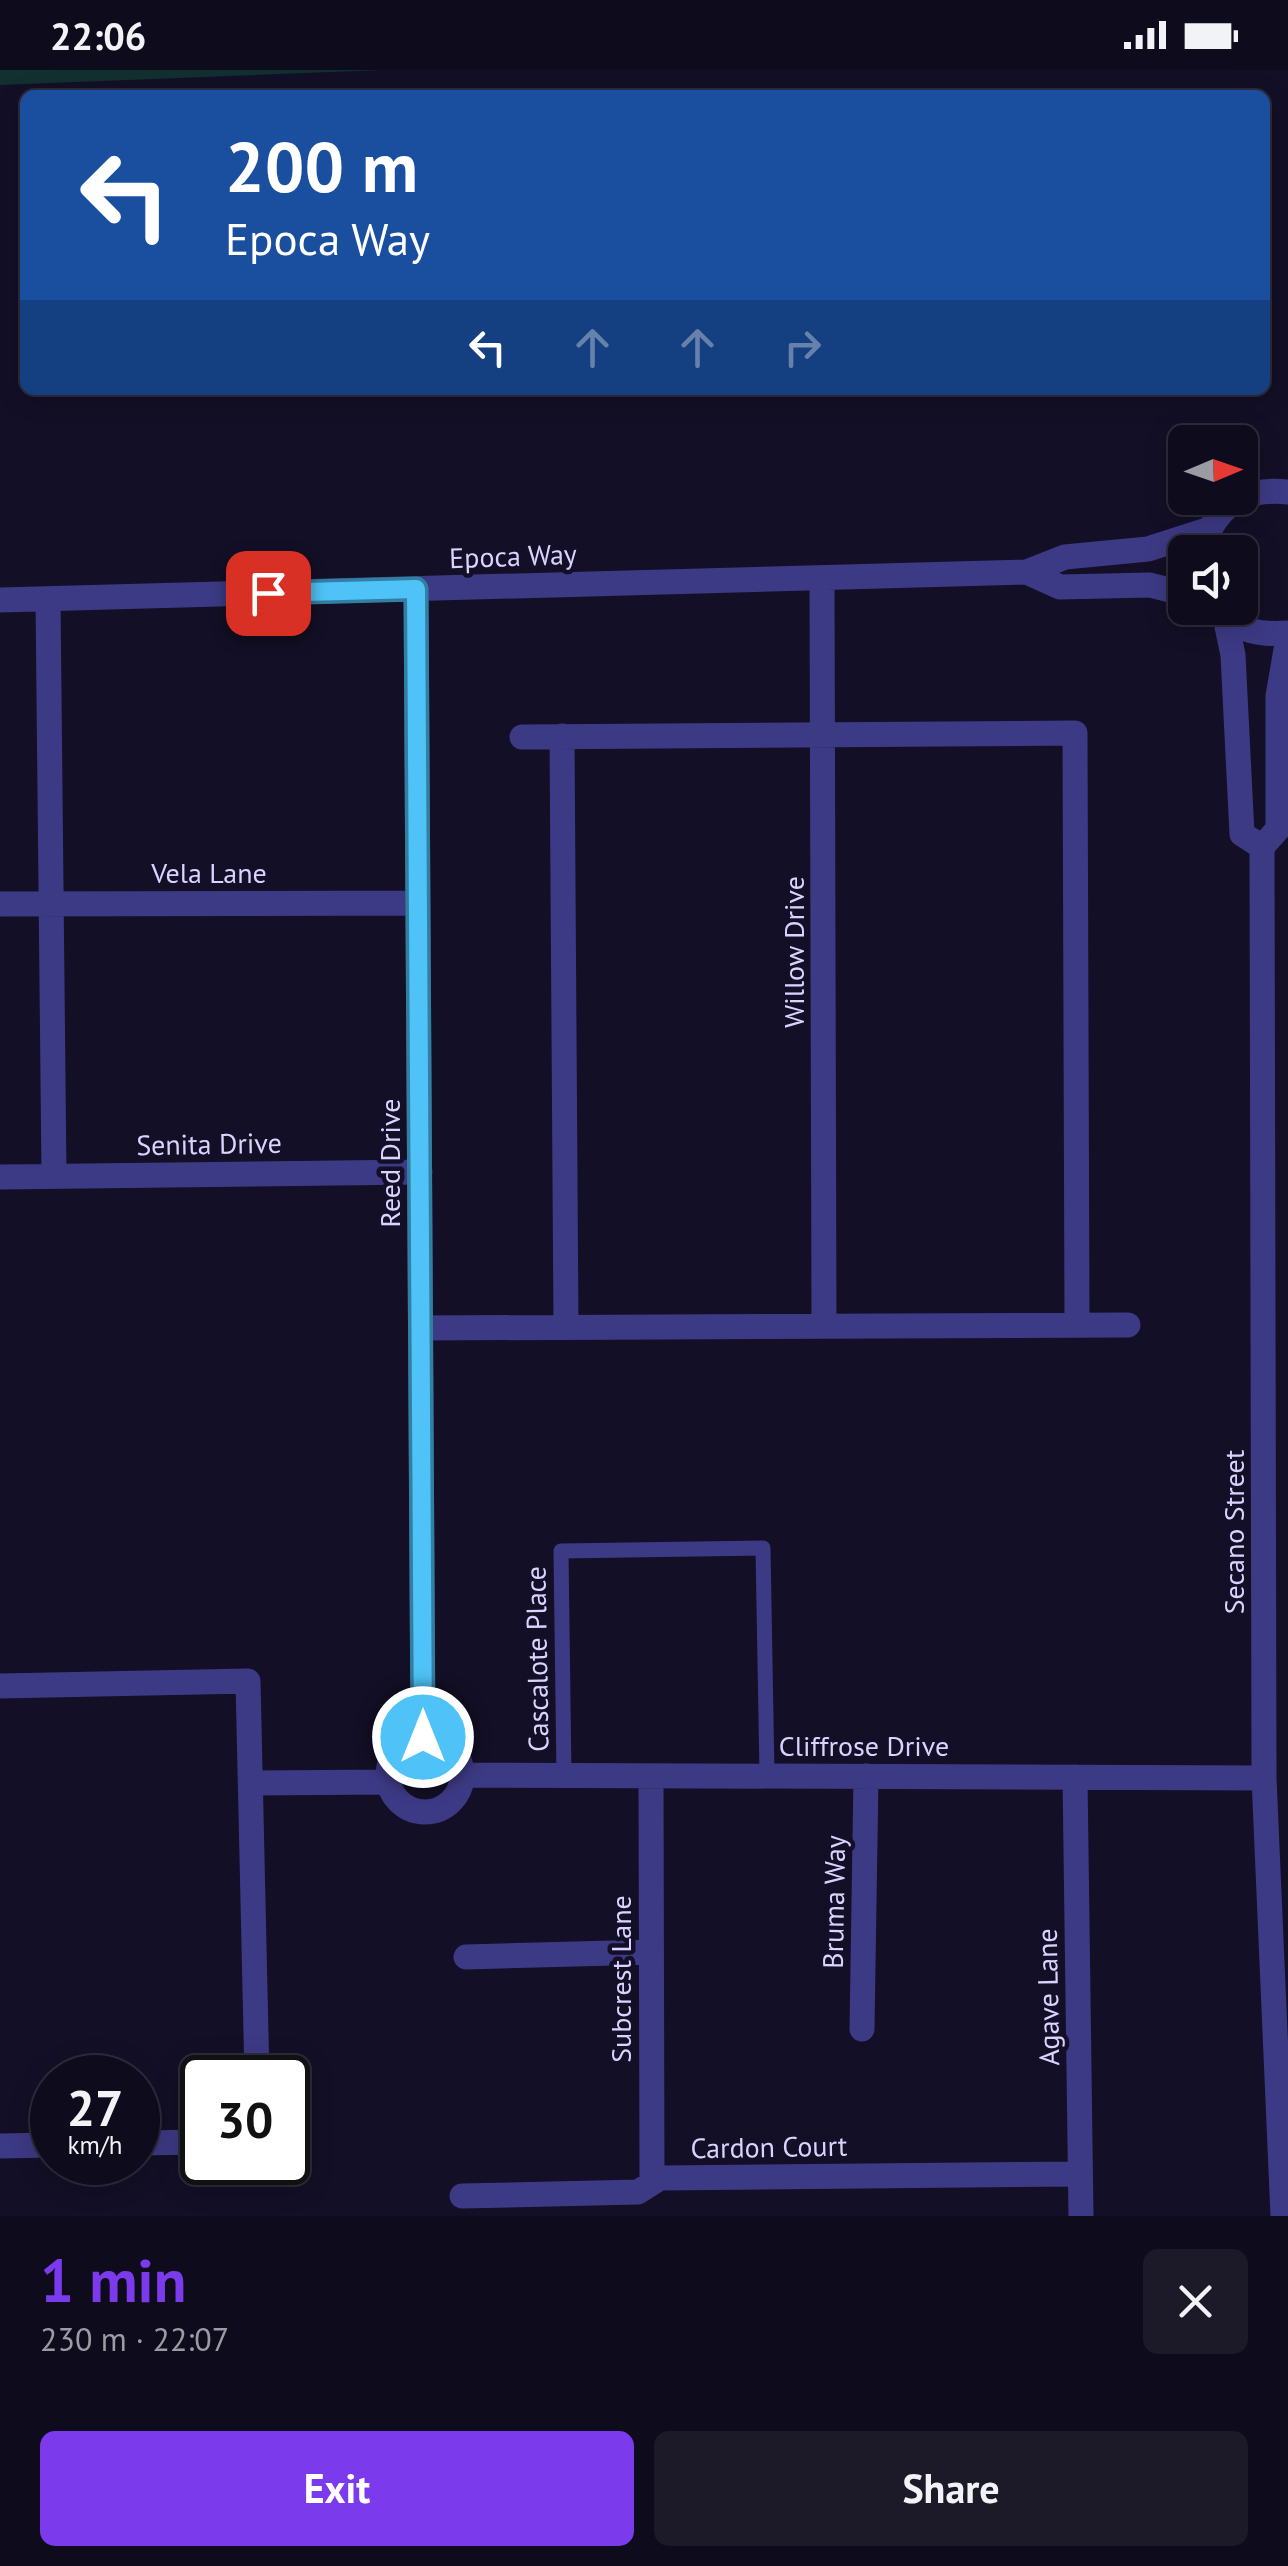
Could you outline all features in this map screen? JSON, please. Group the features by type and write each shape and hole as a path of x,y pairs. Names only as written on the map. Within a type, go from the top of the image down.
{"street":[{"path":"1207,535 1222,510 1242,496 1267,490 1288,492"},
{"name":"Epoca Way","path":"0,600 1027,572 1064,557 1168,546"},
{"name":"Epoca Way","path":"1027,572 1060,587 1150,585 1168,590"},
{"name":"Willow Drive","path":"822,578 824,1326"},
{"name":"Reed Drive","path":"416,589 423,1737"},
{"path":"48,599 54,1176"},
{"name":"Secano Street","path":"1225,625 1234,655 1242,834 1262,847"},
{"path":"1239,625 1266,635 1288,635"},
{"name":"Secano Street","path":"1283,2216 1264,1778 1262,847 1278,829 1278,696 1288,635"},
{"path":"522,736 1075,734 1077,1325"},
{"path":"562,736 566,1328"},
{"name":"Vela Lane","path":"0,904 418,903"},
{"name":"Senita Drive","path":"0,1177 420,1172"},
{"path":"421,1328 1128,1324"},
{"path":"0,1686 248,1680 256,2055"},
{"path":"423,1737 447,1744 461,1763 463,1775 461,1787 446,1806 423,1812 401,1804 388,1782 392,1757 400,1747 423,1737"},
{"name":"Cliffrose Drive","path":"463,1775 1264,1778"},
{"name":"Subcrest Lane","path":"651,1776 652,2183"},
{"name":"Bruma Way","path":"862,2029 866,1776"},
{"name":"Agave Lane","path":"1074,1777 1081,2216"},
{"path":"250,1783 388,1782"},
{"path":"466,1957 651,1952"},
{"path":"0,2146 30,2145"},
{"name":"Cardon Court","path":"462,2196 638,2192 660,2178 1080,2174"}],"lane":[{"name":"Cascalote Place","path":"564,1776 561,1551 763,1548 766,1776"}],"green space":[{"path":"0,70 381,70 0,85"}],"route":[{"path":"268,593 416,589 423,1737"}]}
